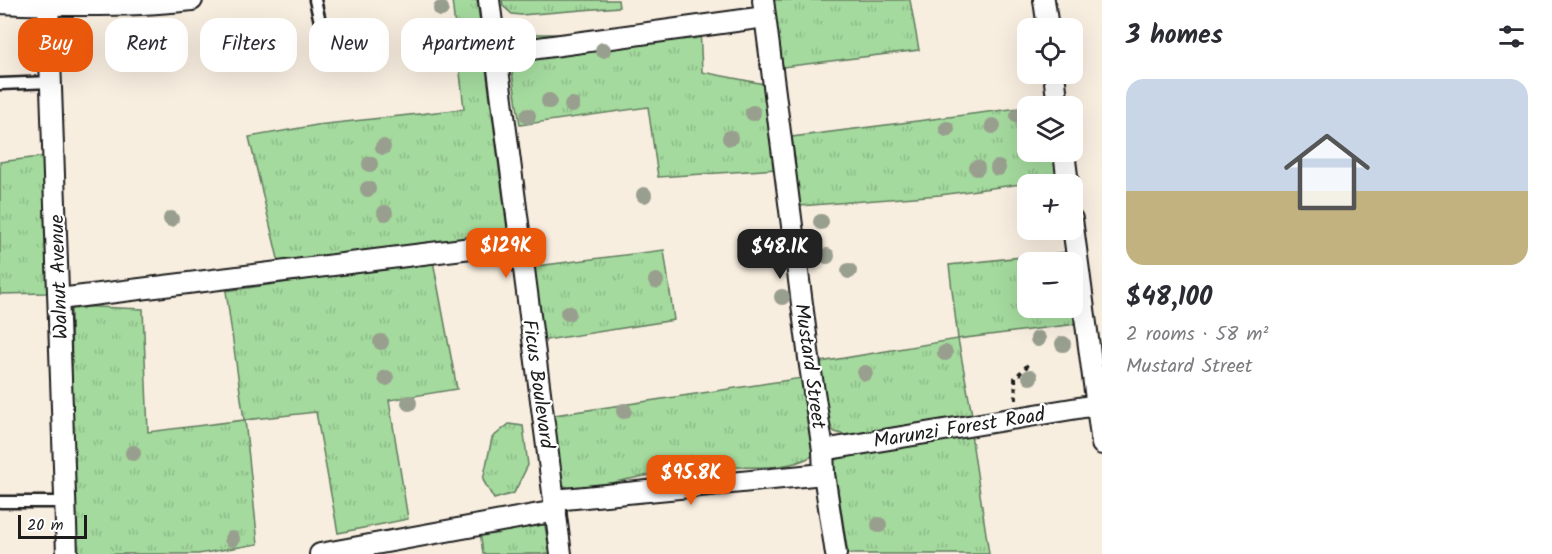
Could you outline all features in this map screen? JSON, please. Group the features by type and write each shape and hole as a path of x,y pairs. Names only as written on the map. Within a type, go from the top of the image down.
{"street":[{"path":"0,3 140,6 192,0"},
{"name":"Ficus Boulevard","path":"489,0 491,18"},
{"path":"1044,0 1047,18"},
{"name":"Walnut Avenue","path":"48,3 68,554"},
{"path":"536,47 764,8"},
{"name":"Mustard Street","path":"764,8 836,554"},
{"name":"Ficus Boulevard","path":"497,72 561,554"},
{"path":"1075,240 1102,444"},
{"path":"60,299 520,242"},
{"name":"Marunzi Forest Road","path":"823,450 1096,405"},
{"path":"320,554 555,506 824,474"}],"lane":[{"path":"315,0 319,18"},
{"path":"0,84 52,82"},
{"path":"0,502 66,502"}],"path":[{"path":"1016,400 1015,378 1028,365"}],"green space":[{"path":"452,0 477,0 479,18 454,18"},
{"path":"502,0 618,0 619,7 521,15 512,14 503,6"},
{"path":"770,0 910,0 919,50 783,67"},
{"path":"700,27 702,72 764,84 777,169 658,177 648,107 520,125 512,72 536,72 536,35 634,34"},
{"path":"460,72 486,72 507,228 502,238 279,263 249,137 317,125 464,109"},
{"path":"1017,108 1017,162 1058,162 1059,174 1017,174 1017,185 940,195 800,206 792,137"},
{"path":"47,156 47,293 0,294 0,162"},
{"path":"664,250 674,320 540,341 529,267"},
{"path":"1017,258 1017,318 1075,318 1076,324 958,339 949,265"},
{"path":"433,261 457,389 389,400 408,519 338,533 316,412 245,420 258,544 198,554 74,554 71,306 143,309 148,432 244,420 226,291"},
{"path":"958,339 972,415 845,435 835,432 826,424 821,362"},
{"path":"802,378 814,455 801,461 773,467 715,466 685,469 574,490 558,483 548,416"},
{"path":"509,424 523,426 528,465 514,493 494,499 483,480 492,438"},
{"path":"970,427 989,554 848,554 832,453"},
{"path":"540,522 545,526 550,554 483,554 480,531"}]}
